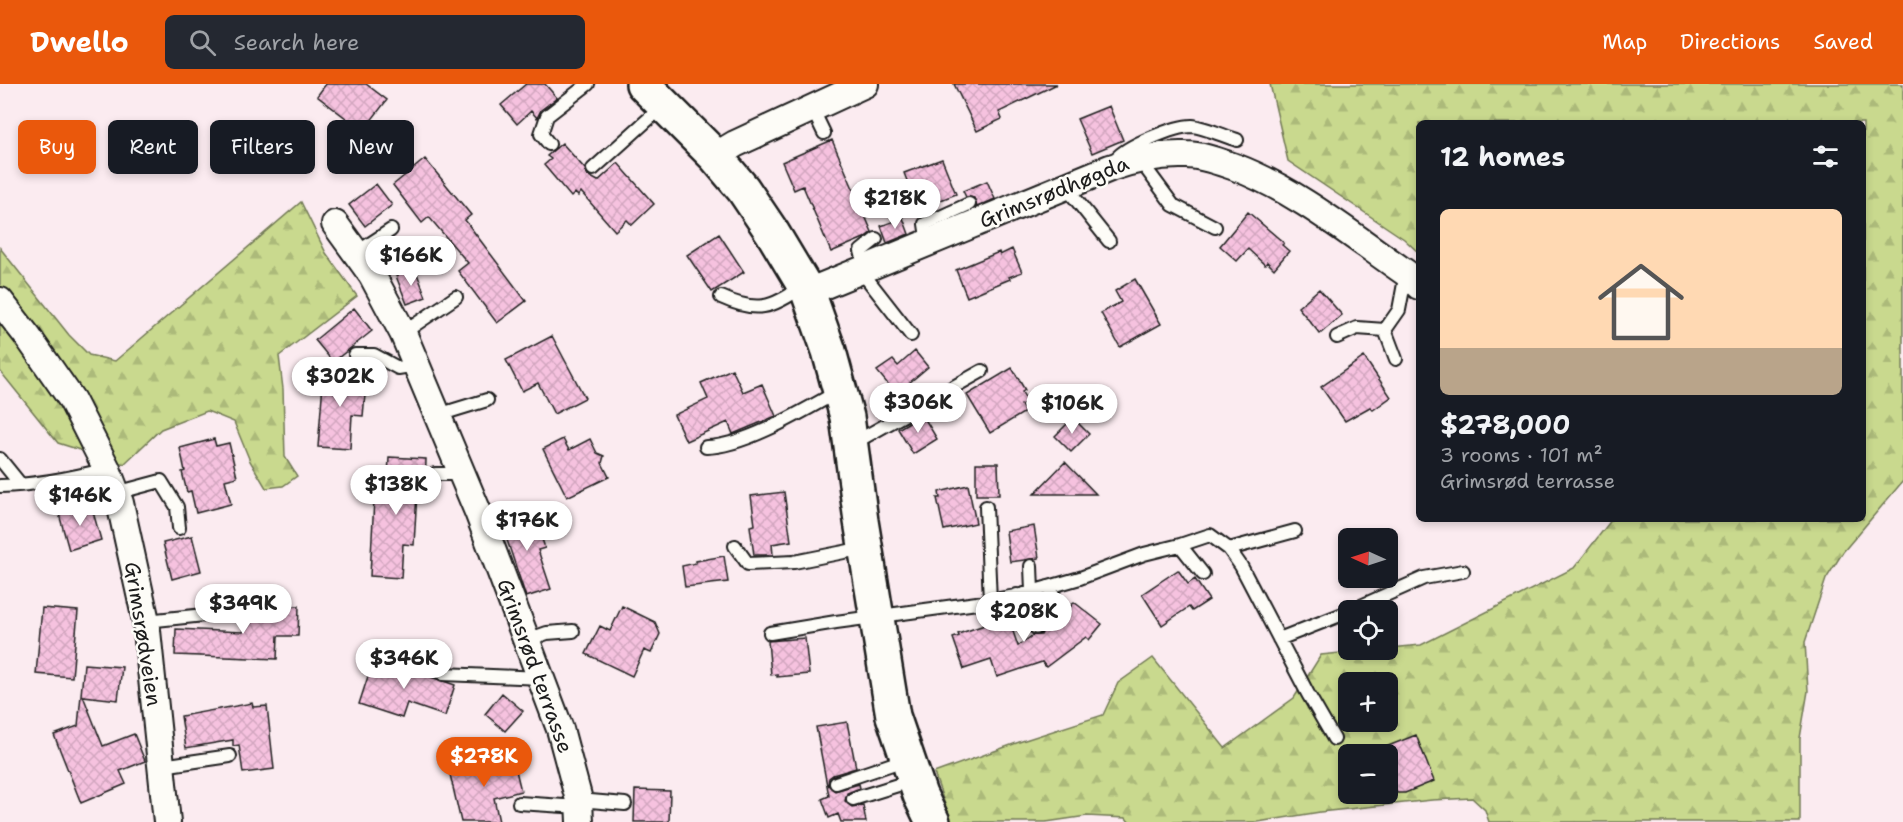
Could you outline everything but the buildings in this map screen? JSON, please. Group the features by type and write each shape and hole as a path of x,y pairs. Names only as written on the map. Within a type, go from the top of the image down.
{"main road":[{"path":"654,94 715,156 743,189 806,289 829,351 847,417 865,548 893,716 933,822"}],"street":[{"path":"715,156 853,86"},
{"name":"Grimsrødhøgda","path":"806,289 863,270 1110,168 1139,158 1188,155 1219,161 1284,190 1314,207 1412,280"},
{"name":"Grimsrød terrasse","path":"335,224 372,275 404,333 542,678 560,729 579,810"},
{"name":"Grimsrødveien","path":"0,301 72,400 107,469 116,493 146,621 168,822"}],"lane":[{"path":"549,144 541,134 547,116 588,84"},
{"path":"593,169 654,94"},
{"path":"813,108 824,133"},
{"path":"1110,168 1121,153 1148,138 1191,126 1237,140"},
{"path":"1139,158 1173,205 1215,227"},
{"path":"1066,187 1109,241"},
{"path":"928,244 925,224 969,204"},
{"path":"356,253 391,230"},
{"path":"876,239 861,251 863,270 911,335"},
{"path":"1385,330 1399,310 1412,280"},
{"path":"721,297 742,306 764,307 806,289"},
{"path":"404,333 456,297"},
{"path":"1337,337 1357,328 1385,330"},
{"path":"1385,330 1396,359"},
{"path":"355,355 374,355 398,368 417,365"},
{"path":"851,445 982,371"},
{"path":"706,447 720,447 745,438 797,415 840,390"},
{"path":"438,415 487,400"},
{"path":"0,459 21,486"},
{"path":"0,486 21,486 67,479 107,469"},
{"path":"435,474 462,474"},
{"path":"67,479 72,504"},
{"path":"116,493 160,481 177,507 179,528"},
{"path":"986,507 990,601"},
{"path":"1229,549 1295,531"},
{"path":"770,633 990,601 1017,595 1080,578 1144,554 1210,535 1229,549 1259,598 1334,739"},
{"path":"1180,545 1203,574"},
{"path":"735,546 748,564 794,562 865,548"},
{"path":"1031,566 1032,591"},
{"path":"1375,600 1424,578 1463,571"},
{"path":"1048,587 1060,606"},
{"path":"1017,595 1036,628"},
{"path":"146,621 224,613"},
{"path":"1279,639 1338,616"},
{"path":"527,640 547,633 573,631"},
{"path":"443,674 542,678"},
{"path":"162,766 230,756"},
{"path":"836,783 912,769"},
{"path":"853,799 912,769"},
{"path":"519,803 579,810 626,804"}],"green space":[{"path":"1270,84 1903,84 1903,481 1843,552 1826,579 1805,642 1808,691 1800,738 1800,822 1489,822 1485,810 1472,798 1398,804 1398,744 1338,744 1338,804 1395,804 1320,812 1258,822 1129,822 1126,818 1087,816 1046,822 951,822 934,773 1103,715 1118,683 1153,658 1225,748 1294,698 1321,655 1338,653 1338,660 1398,660 1398,647 1421,645 1574,568 1610,522 1866,522 1866,120 1416,120 1416,250 1404,239 1288,161"},
{"path":"301,202 326,253 357,296 279,356 283,389 285,457 297,476 283,486 266,488 250,461 234,422 207,411 161,429 124,464 58,443 0,371 0,248 69,335 89,355 115,361"}]}
